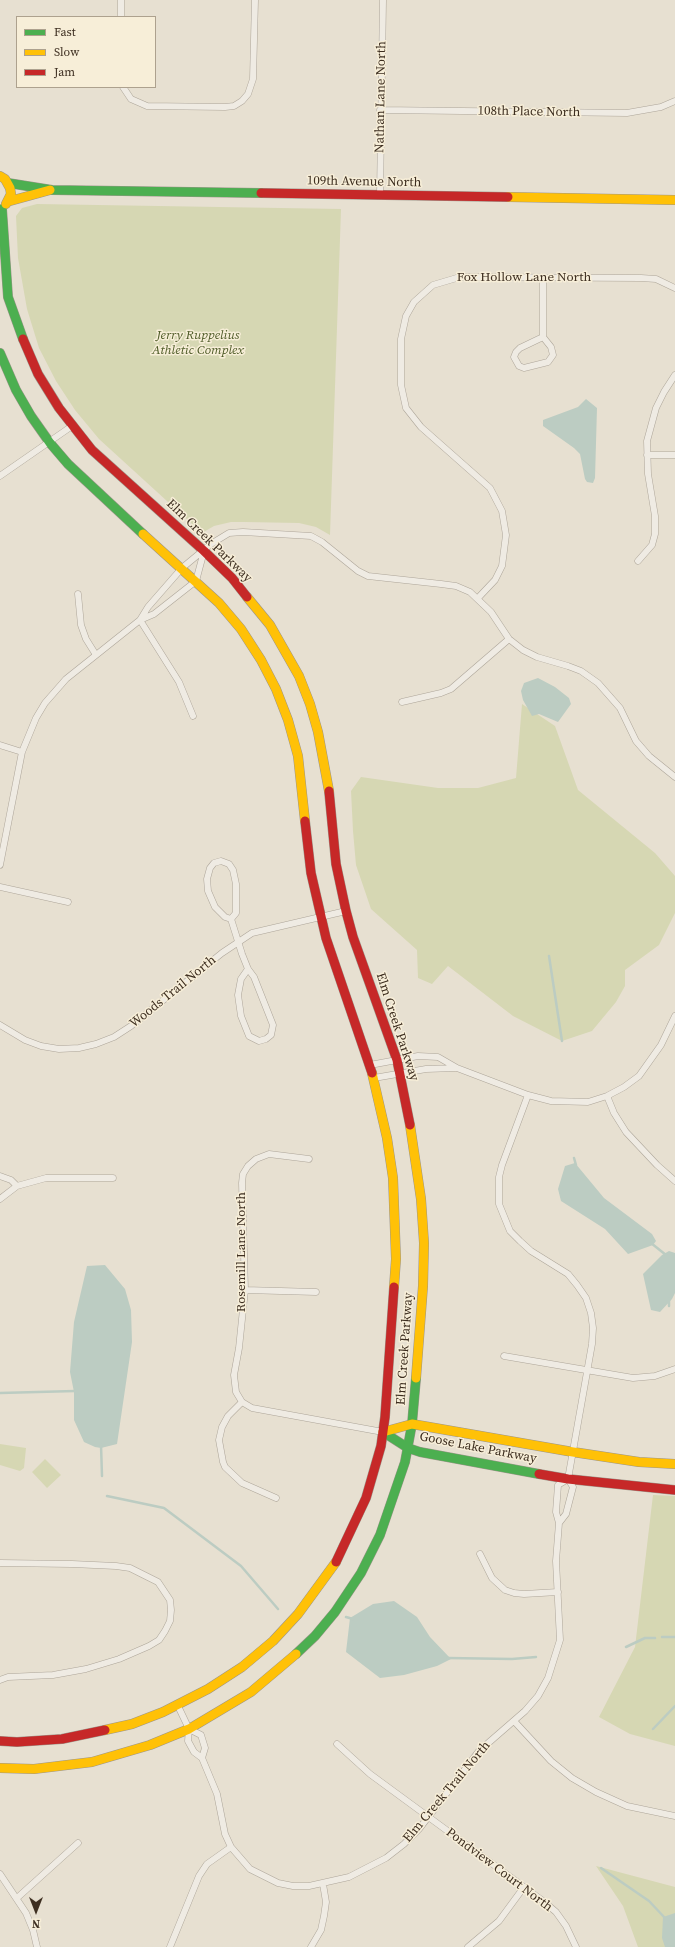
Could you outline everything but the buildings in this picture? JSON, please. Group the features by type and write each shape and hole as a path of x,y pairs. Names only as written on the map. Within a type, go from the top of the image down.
{"street":[{"path":"121,16 122,0"},
{"path":"124,88 131,99 147,106 225,107 234,106 242,101 252,87 255,0"},
{"name":"Nathan Lane North","path":"380,195 380,110 383,0"},
{"name":"108th Place North","path":"380,110 627,114 661,107 675,101"},
{"path":"0,175 8,183 11,194 10,201 1,210"},
{"name":"109th Avenue North","path":"8,183 52,190 675,200"},
{"name":"109th Avenue North","path":"10,201 52,190"},
{"name":"Elm Creek Parkway","path":"0,1768 34,1769 92,1762 150,1745 189,1729 251,1692 284,1666 315,1636 335,1612 361,1573 380,1535 395,1495 408,1448 412,1424 423,1286 424,1244 416,1153 400,1073 397,1060 353,937 346,911 336,864 327,775 318,732 310,704 299,676 270,625 232,578 92,450 59,408 38,374 14,315 6,287 1,210"},
{"name":"Fox Hollow Lane North","path":"478,598 495,580 502,566 506,535 502,511 490,488 421,427 406,408 401,385 403,327 414,302 427,289 439,282 460,277 641,278 656,280 675,288"},
{"path":"542,337 520,348 516,352 515,362 519,366 524,368 548,362 551,359 553,350 542,337 543,278"},
{"name":"Elm Creek Parkway","path":"0,353 16,390 31,416 68,464 219,603 241,629 261,660 276,689 288,720 298,756 309,859 321,916 337,974 374,1078 387,1138 393,1178 396,1223 394,1309 381,1446 366,1498 354,1528 340,1557 317,1590 298,1614 273,1641 242,1667 178,1706 132,1724 102,1732 62,1739 0,1742"},
{"path":"638,561 652,546 655,534 655,516 648,474 647,441 656,408 675,375"},
{"path":"0,476 72,426"},
{"path":"647,454 675,455"},
{"path":"140,620 153,601 182,568 211,544 229,534 243,532 310,536 322,542 358,571 368,576 456,586 470,592 491,612 509,639 530,654 568,666 590,677 620,708 636,741 649,756 675,778"},
{"path":"0,865 22,752 36,718 46,703 66,679 140,620 154,614 196,581 204,551"},
{"path":"78,594 81,625 86,639 96,655"},
{"path":"140,620 179,682 192,716"},
{"path":"402,702 441,693 451,689 509,639"},
{"path":"0,745 22,752"},
{"path":"221,861 229,864 233,870 236,884 236,914 231,919 225,917 215,907 208,891 206,879 210,868 214,863 221,861"},
{"path":"0,887 68,902"},
{"name":"Woods Trail North","path":"0,1025 24,1040 41,1046 72,1048 96,1044 114,1037 131,1026 238,941 252,933 346,911"},
{"path":"231,919 248,969 254,977 273,1025 271,1035 259,1041 249,1036 241,1016 238,995 241,979 248,969"},
{"path":"370,1065 418,1056 438,1057 457,1068 528,1095 551,1101 571,1103 588,1102 607,1096 624,1087 639,1076 661,1045 675,1016"},
{"path":"374,1078 426,1069 457,1068"},
{"path":"528,1095 499,1177 499,1204 510,1231 520,1242 531,1251 568,1274 586,1298 591,1313 593,1328 568,1479"},
{"path":"607,1096 614,1114 626,1132 657,1165 675,1181"},
{"name":"Rosemill Lane North","path":"242,1402 236,1392 234,1375 239,1348 245,1290 243,1174 248,1166 256,1159 269,1154 309,1159"},
{"path":"0,1176 11,1180 16,1186"},
{"path":"0,1199 16,1186 46,1178 112,1178"},
{"path":"245,1290 316,1292"},
{"path":"504,1356 633,1378 655,1376 675,1369"},
{"path":"276,1498 242,1483 225,1467 223,1462 219,1440 222,1427 228,1416 242,1402 252,1408 264,1411 383,1432"},
{"name":"Goose Lake Parkway","path":"383,1432 412,1424 573,1452 639,1462 675,1464"},
{"name":"Goose Lake Parkway","path":"383,1432 408,1448 420,1452 568,1479 675,1490"},
{"name":"Elm Creek Trail North","path":"178,1706 189,1729 188,1741 194,1752 202,1758 216,1794 225,1834 231,1846 250,1869 264,1878 293,1886 323,1884 349,1877 386,1858 404,1844 429,1817 479,1751 538,1696 548,1678 555,1660 560,1640 556,1561 559,1523 556,1512 558,1485 568,1479 573,1487 566,1514 559,1523"},
{"path":"480,1554 492,1578 505,1590 524,1594 558,1592"},
{"path":"0,1563 87,1564 130,1568 158,1582 170,1600 171,1610 170,1621 159,1640 119,1659 60,1673 8,1677 0,1680"},
{"path":"514,1720 551,1761 572,1778 596,1792 627,1806 675,1816"},
{"name":"Elm Creek Trail North","path":"189,1729 201,1735 205,1748 202,1758"},
{"name":"Pondview Court North","path":"337,1744 370,1774 556,1912 566,1926 576,1947"},
{"path":"18,1898 78,1843"},
{"path":"170,1947 200,1876 207,1864 231,1846"},
{"path":"0,1874 18,1898 34,1930 37,1947"},
{"path":"311,1947 320,1930 324,1916 326,1902 323,1884"},
{"path":"468,1947 499,1920 524,1887"}],"green space":[{"name":"Jerry Ruppelius Athletic Complex","path":"37,204 341,209 330,535 316,527 299,523 244,522 231,522 214,526 202,533 99,439 75,410 56,381 39,348 27,309 18,258 16,216 22,208"},
{"path":"522,704 555,726 578,790 655,853 675,876 675,913 659,945 625,970 625,986 616,1002 592,1031 562,1041 513,1016 448,966 432,984 418,978 417,950 371,909 356,865 351,791 361,777 438,788 478,788 516,778"},
{"path":"0,1444 26,1448 24,1468 20,1471 0,1465"},
{"path":"45,1459 61,1475 47,1488 32,1472"},
{"path":"653,1495 675,1496 675,1746 630,1734 599,1717 635,1647"},
{"path":"596,1866 675,1887 675,1947 638,1947 623,1906"}],"shaded area":[{"path":"586,399 597,408 595,478 593,483 587,482 585,479 580,454 543,426 543,420 578,407"},
{"path":"538,678 555,687 569,698 571,704 558,722 539,714 532,716 523,700 521,691 524,683"},
{"path":"575,1163 604,1198 652,1234 656,1241 653,1245 628,1254 605,1229 561,1201 558,1189 565,1166"},
{"path":"669,1251 675,1253 675,1293 672,1299 660,1312 651,1310 643,1274 662,1255"},
{"path":"105,1265 125,1289 131,1310 132,1342 117,1444 101,1448 84,1442 74,1420 74,1392 70,1372 74,1322 87,1266"},
{"path":"394,1601 417,1617 430,1637 451,1659 437,1666 404,1675 380,1678 346,1652 350,1618 373,1604"},
{"path":"675,1913 675,1947 665,1947 662,1938 663,1917"}],"waterway":[{"path":"549,956 562,1041"},
{"path":"574,1158 576,1165"},
{"path":"651,1243 666,1255"},
{"path":"669,1299 669,1306"},
{"path":"0,1393 75,1391"},
{"path":"101,1445 102,1476"},
{"path":"107,1496 164,1508 241,1566 278,1609"},
{"path":"346,1617 353,1619"},
{"path":"662,1637 675,1637"},
{"path":"626,1647 645,1638 655,1638"},
{"path":"448,1658 512,1659 536,1657"},
{"path":"653,1729 675,1706"},
{"path":"601,1868 649,1901 665,1918"}],"traffic: fast":[{"path":"8,183 52,190 261,193"},
{"path":"2,209 8,297 23,339"},
{"path":"0,353 16,390 31,416 50,443 68,464 143,534"},
{"path":"296,1654 315,1636 335,1612 361,1573 380,1535 405,1462 412,1424 416,1378"},
{"path":"383,1432 408,1448 420,1452 539,1474"}],"traffic: slow":[{"path":"0,176 5,179 10,188 11,194 6,204"},
{"path":"10,201 50,190"},
{"path":"508,197 675,200"},
{"path":"143,534 219,603 241,629 261,660 276,689 288,720 298,756 305,821"},
{"path":"247,597 270,625 299,676 310,704 318,732 329,791"},
{"path":"372,1073 387,1138 393,1178 396,1259 394,1287"},
{"path":"410,1125 421,1199 424,1243 423,1286 416,1378"},
{"path":"383,1432 412,1424 573,1452 639,1462 675,1464"},
{"path":"105,1730 132,1724 163,1712 208,1689 242,1667 273,1641 298,1614 336,1562"},
{"path":"0,1768 34,1769 92,1762 150,1745 189,1729 251,1692 296,1654"}],"traffic: jam":[{"path":"261,193 508,197"},
{"path":"23,339 38,374 59,408 92,450 204,551 232,578 247,597"},
{"path":"329,791 336,864 346,911 353,937 397,1060 410,1125"},
{"path":"305,821 311,873 326,938 372,1073"},
{"path":"336,1562 366,1498 381,1446 385,1417 394,1287"},
{"path":"539,1474 568,1479 675,1490"},
{"path":"0,1741 17,1742 62,1739 105,1730"}]}
